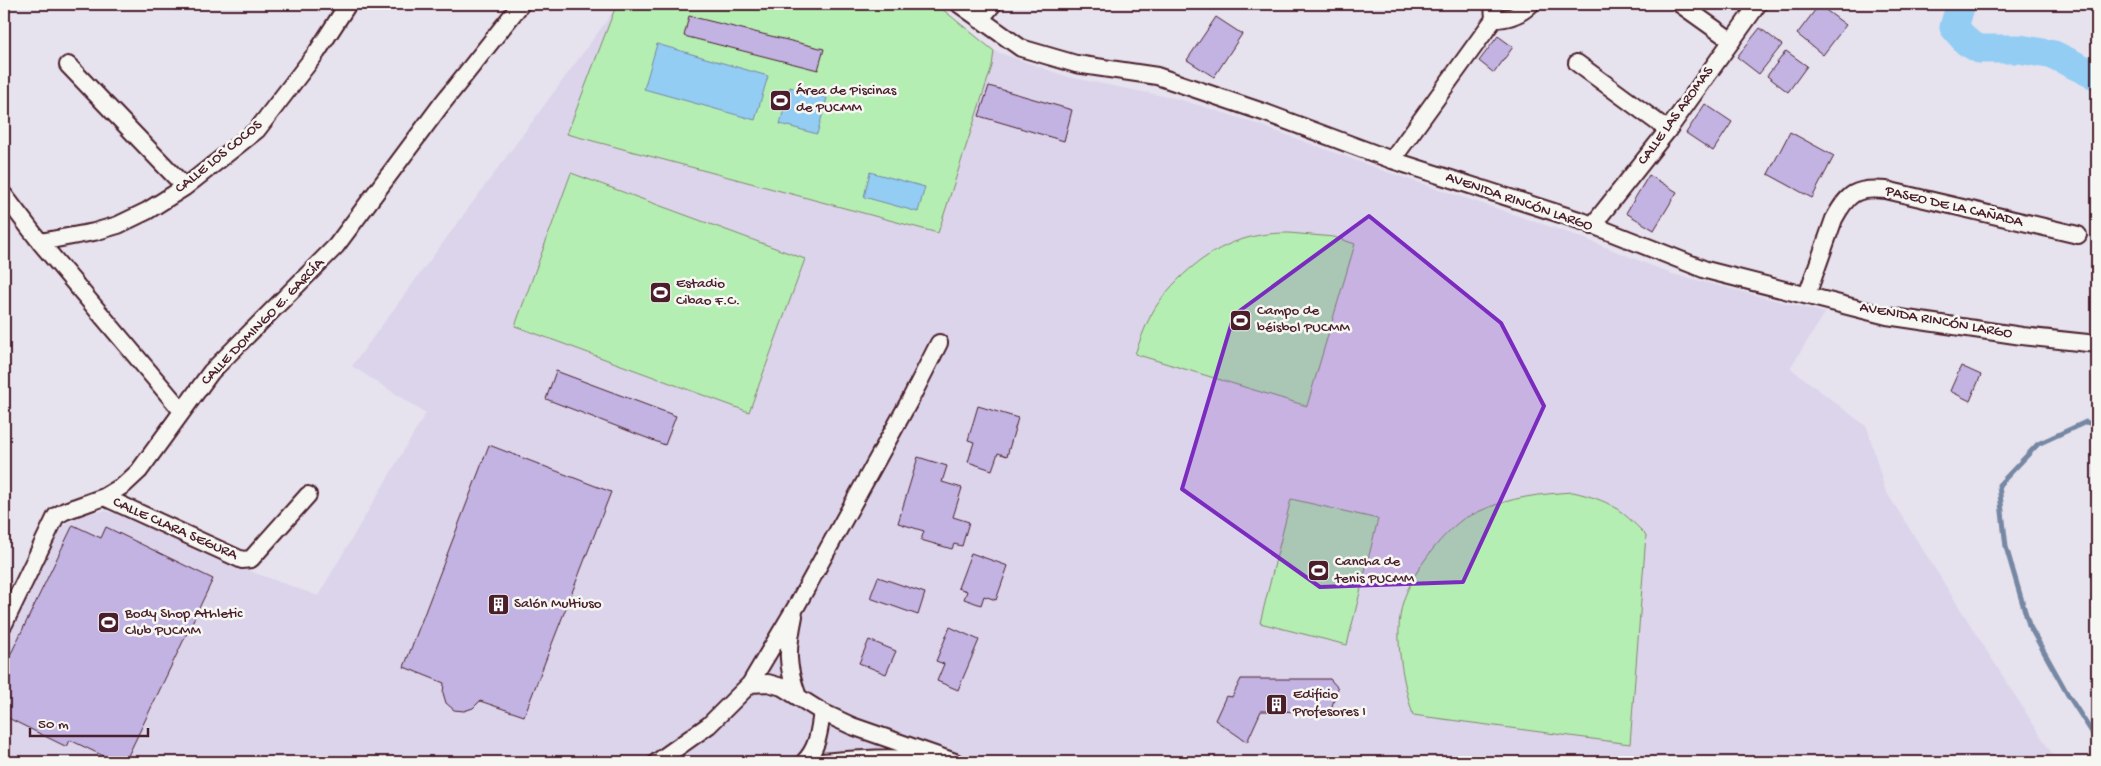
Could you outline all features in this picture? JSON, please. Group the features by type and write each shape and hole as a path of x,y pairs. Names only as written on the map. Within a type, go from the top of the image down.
{"street":[{"name":"CALLE LOS COCOS","path":"40,242 94,232 118,225 147,212 185,187 257,130 317,52 348,4"},
{"name":"CALLE DOMINGO E. GARCÍA","path":"4,624 56,516 65,511 104,498 124,485 139,471 211,372 336,246 441,105 521,4"},
{"name":"AVENIDA RINCÓN LARGO","path":"960,4 1021,48 1076,64 1157,76 1266,113 1392,160 1582,221 1706,270 1886,316 2022,336 2097,344"},
{"path":"980,20 993,4"},
{"path":"1392,160 1493,12 1507,19 1523,12 1531,4"},
{"path":"1680,4 1732,41"},
{"name":"CALLE LAS AROMAS","path":"1592,226 1668,130 1758,4"},
{"path":"1577,63 1668,130"},
{"path":"68,66 185,187"},
{"name":"PASEO DE LA CAÑADA","path":"1806,296 1834,220 1841,208 1857,191 1886,190 2078,235"},
{"path":"4,195 40,242 182,411"},
{"path":"657,762 709,724 750,684 797,606 910,400 939,343"},
{"name":"CALLE CLARA SEGURA","path":"104,498 242,560 247,560 251,559 308,495"},
{"path":"797,606 789,644 790,674 798,697"},
{"path":"750,684 768,682 782,687 822,712 852,726 955,762"},
{"path":"804,762 810,756 818,740 822,712"},
{"path":"821,762 864,758 907,758 938,762"}],"highlighted area":[{"path":"1369,216 1501,323 1544,406 1463,582 1320,587 1182,489 1234,315"}],"shaded area":[{"path":"619,4 936,4 994,51 1068,77 1178,99 1240,118 1387,172 1578,236 1672,274 1825,313 1790,368 1867,427 1885,490 2057,762 4,762 4,645 61,527 84,514 105,511 124,516 227,563 318,596 426,413 352,366"}],"green space":[{"name":"Área de Piscinas de PUCMM","path":"619,4 936,4 994,51 992,66 938,233 567,134 614,11"},
{"name":"Estadio Cibao F.C.","path":"571,173 805,259 749,412 515,326"},
{"name":"Campo de béisbol PUCMM","path":"1289,233 1334,237 1355,244 1307,406 1135,354 1146,325 1163,296 1195,265 1220,248 1234,242 1258,236"},
{"path":"1573,492 1606,502 1629,518 1646,535 1630,744 1413,715 1400,659 1400,616 1407,591 1427,556 1445,535 1463,519 1480,511 1503,502 1526,497"},
{"name":"Cancha de tenis PUCMM","path":"1291,499 1378,519 1347,645 1260,623"}],"water":[{"path":"657,44 768,76 755,120 644,89"},
{"path":"790,87 827,98 817,134 780,124"},
{"path":"870,172 925,187 918,212 864,197"}],"building":[{"path":"1819,5 1846,25 1823,55 1797,34"},
{"path":"689,16 824,49 818,70 684,36"},
{"path":"1216,17 1242,34 1214,77 1187,60"},
{"path":"1760,28 1782,45 1759,74 1737,57"},
{"path":"1498,36 1513,47 1494,73 1479,61"},
{"path":"1786,51 1807,66 1788,92 1767,76"},
{"path":"989,86 1072,110 1064,141 979,116"},
{"path":"1705,104 1732,122 1713,151 1686,133"},
{"path":"1790,132 1834,156 1812,198 1768,174"},
{"path":"1649,175 1677,192 1654,230 1626,213"},
{"path":"1961,366 1981,375 1970,401 1950,391"},
{"path":"556,371 676,416 665,445 546,399"},
{"path":"978,406 1018,418 1007,456 998,453 992,470 968,462 974,442 968,440"},
{"name":"Salón Multiuso","path":"489,445 611,492 524,716 480,701 473,708 464,711 454,710 446,703 443,693 444,683 404,667"},
{"path":"918,457 947,466 942,482 962,488 953,517 969,522 962,546 954,544 952,549 921,540 924,531 898,523"},
{"name":"Body Shop Athletic Club PUCMM","path":"73,525 101,538 106,527 213,579 125,762 116,762 70,740 67,747 4,716 4,668"},
{"path":"971,553 1008,566 996,600 984,596 981,605 964,599 967,591 958,588"},
{"path":"878,577 925,593 918,615 870,598"},
{"path":"950,627 979,640 958,690 937,681 944,664 936,661"},
{"path":"869,640 896,651 886,674 859,663"},
{"name":"Edificio Profesores I","path":"1241,679 1330,679 1338,688 1330,712 1261,711 1247,742 1215,720 1226,696 1232,697"}],"waterway":[{"path":"1961,4 1954,27 1967,42 1979,49 2020,49 2054,55 2097,76"},
{"path":"2097,426 2086,422 2038,444 1999,485 2006,547 2029,625 2068,695 2097,740"}],"place":[{"name":"Área de Piscinas de PUCMM","path":"780,100"},
{"name":"Estadio Cibao F.C.","path":"660,293"},
{"name":"Campo de béisbol PUCMM","path":"1241,320"},
{"name":"Cancha de tenis PUCMM","path":"1319,571"},
{"name":"Salón Multiuso","path":"498,604"},
{"name":"Body Shop Athletic Club PUCMM","path":"109,623"},
{"name":"Edificio Profesores I","path":"1277,704"}]}
